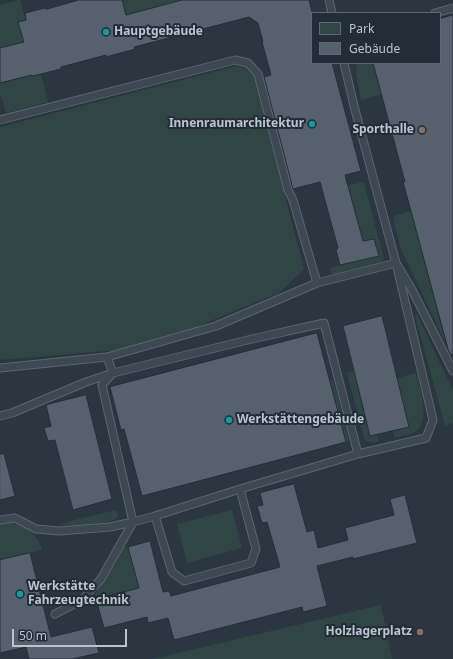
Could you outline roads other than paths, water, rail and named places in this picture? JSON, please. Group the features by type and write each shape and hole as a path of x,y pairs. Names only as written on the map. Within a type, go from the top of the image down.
{"lane":[{"path":"328,0 332,12"},
{"path":"439,12 453,8"},
{"path":"0,120 235,60 248,63 258,74 288,190 293,200 317,283"},
{"path":"0,520 15,518 36,529 58,532 110,527 155,516 358,454 426,438 433,420 396,263 344,64"},
{"path":"0,368 107,357 216,326 317,283 396,263"},
{"path":"396,263 411,288 453,371"},
{"path":"0,416 12,413 86,382 113,373 324,323 358,454"},
{"path":"107,357 113,373"},
{"path":"56,614 82,600 101,579 133,522 102,385 113,373"},
{"path":"155,516 172,572 184,581 251,563 256,549 240,489"}],"place":[{"name":"Hauptgebäude","path":"106,32"},
{"name":"Innenraumarchitektur","path":"312,124"},
{"name":"Sporthalle","path":"422,130"},
{"name":"Werkstättengebäude","path":"229,420"},
{"name":"Werkstätte Fahrzeugtechnik","path":"20,594"},
{"name":"Holzlagerplatz","path":"420,632"}]}
